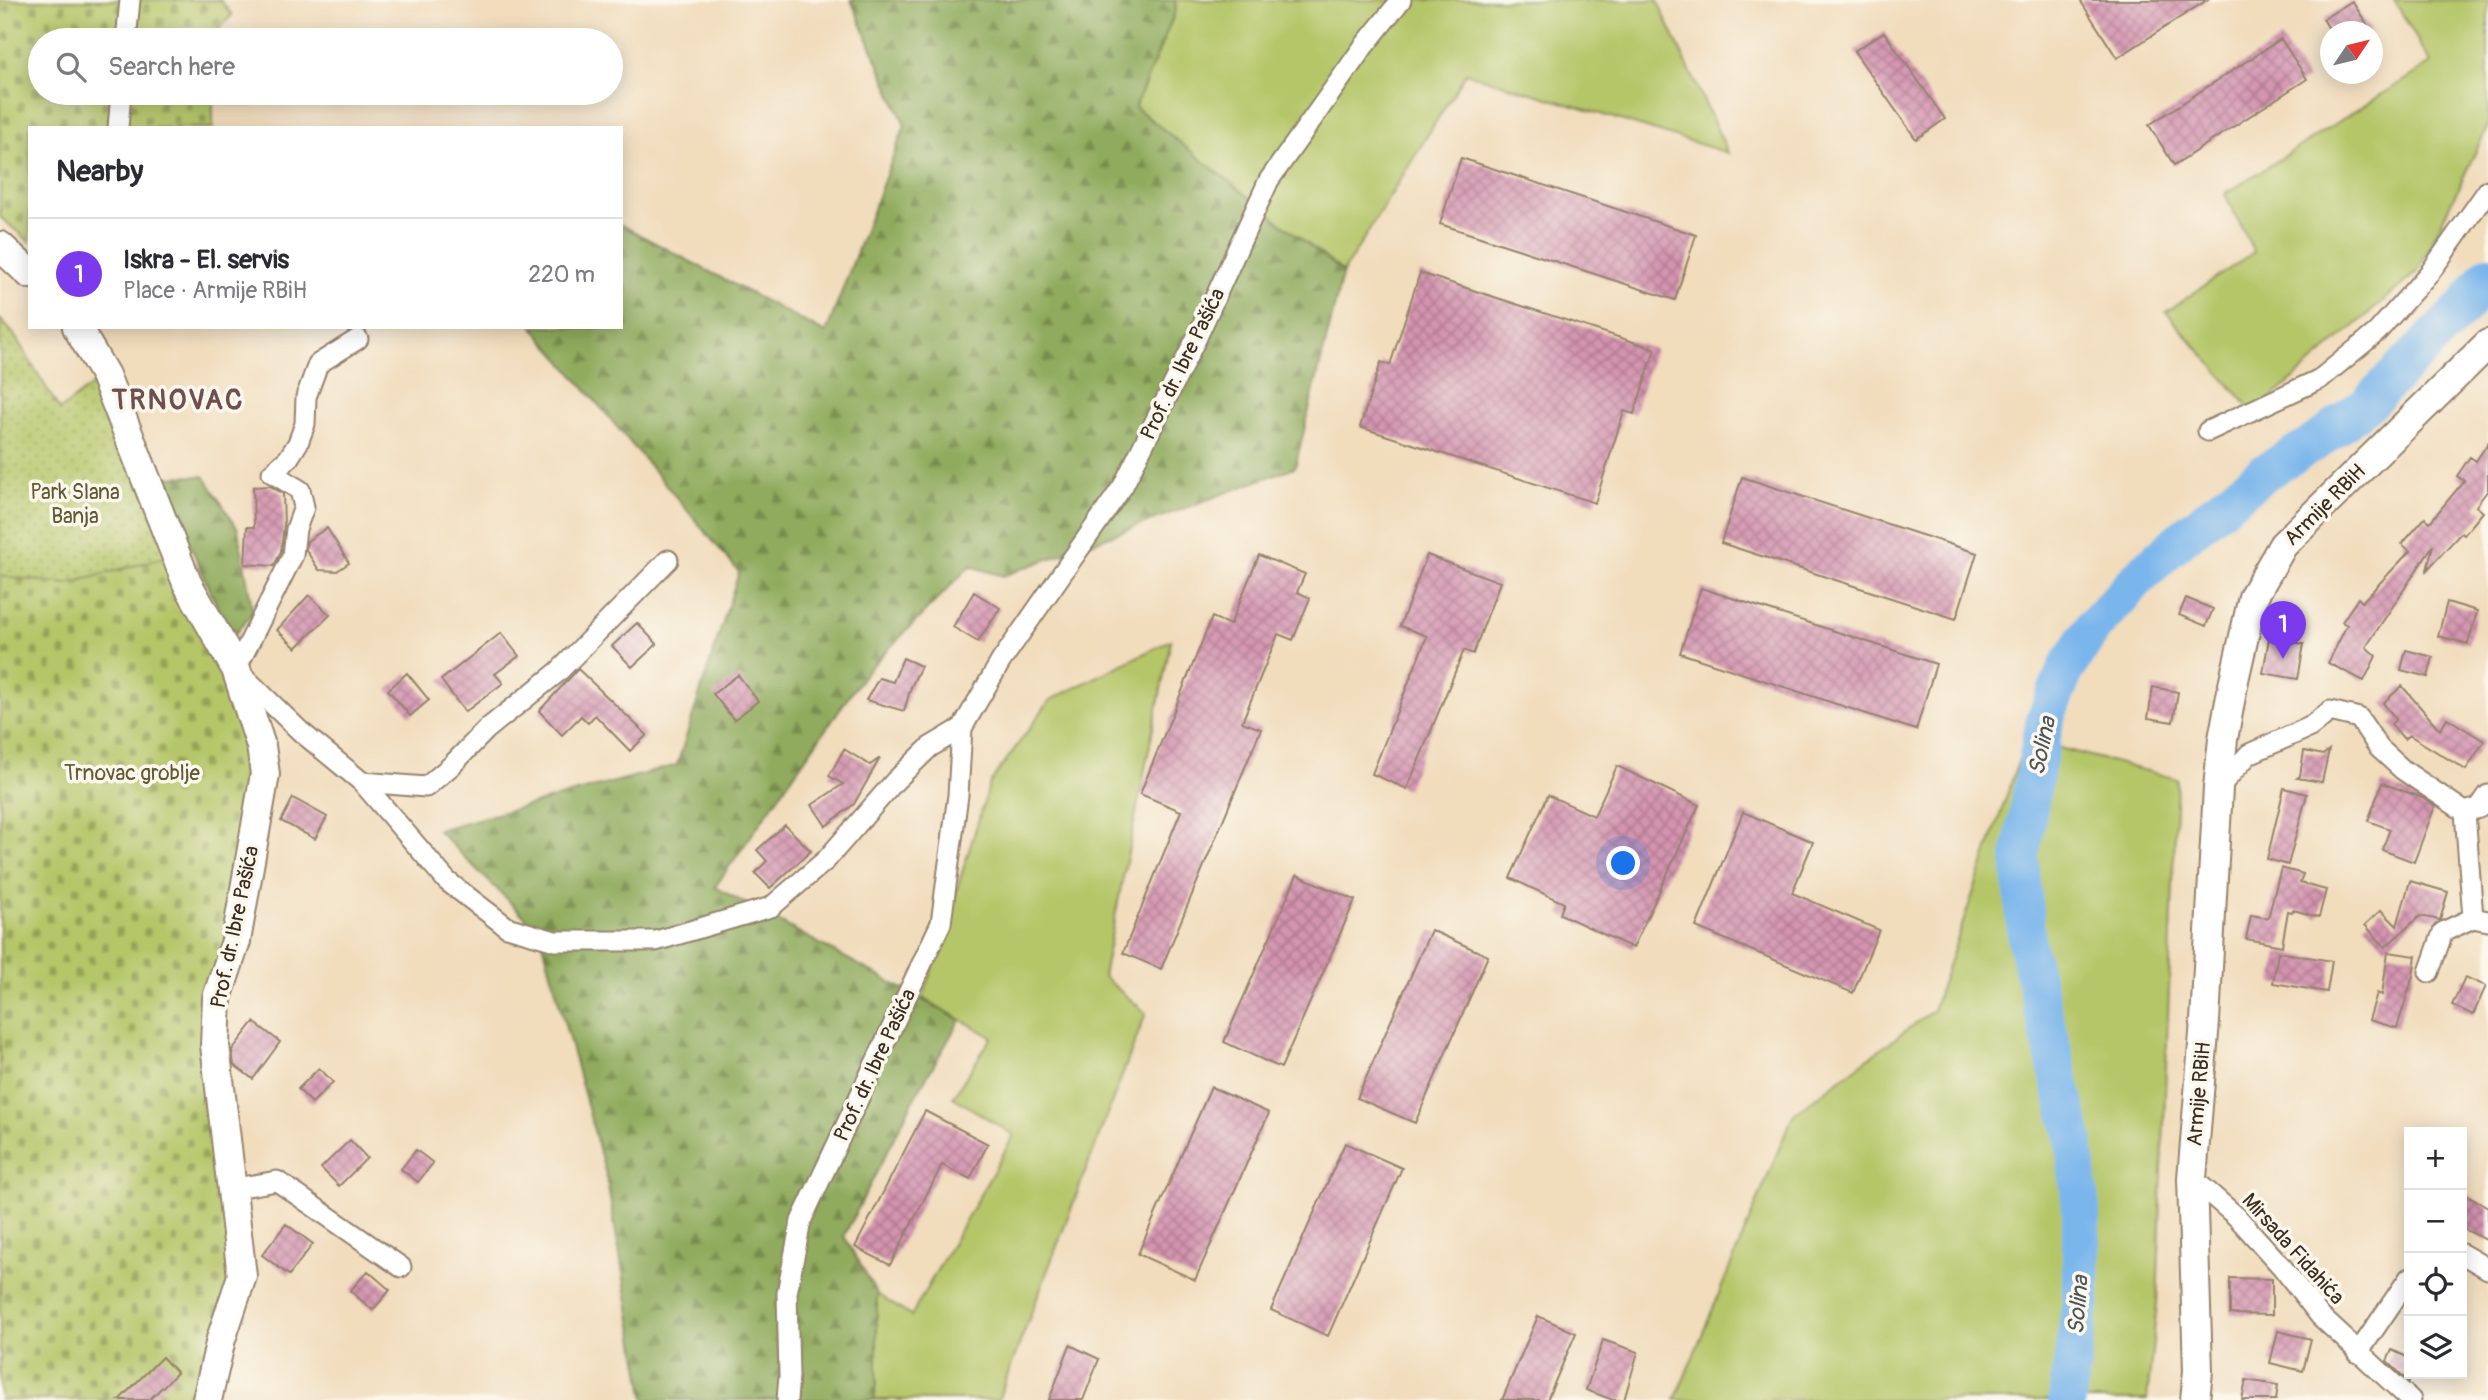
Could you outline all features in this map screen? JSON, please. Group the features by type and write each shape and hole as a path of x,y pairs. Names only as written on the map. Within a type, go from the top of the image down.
{"street":[{"path":"127,28 130,0"},
{"name":"Prof. dr. Ibre Pašića","path":"787,1400 788,1293 801,1221 941,923 958,795 962,728 1001,661 1122,486 1197,337 1269,180 1364,46 1401,0"},
{"path":"118,126 120,105"},
{"path":"2208,430 2320,379 2377,332 2431,271 2488,190"},
{"path":"0,246 28,272"},
{"name":"Prof. dr. Ibre Pašića","path":"80,329 105,375 187,583 236,669 261,746 265,774 236,941 217,998 215,1045 242,1276 221,1339 207,1400"},
{"path":"236,669 293,555 296,529 304,507 300,490 272,473 288,459 298,443 304,424 306,397 318,364 358,339"},
{"name":"Armije RBiH","path":"2195,1400 2198,1371 2192,1178 2205,1021 2218,788 2232,691 2253,597 2283,545 2488,344"},
{"path":"362,782 426,787 451,766 486,729 558,672 668,560"},
{"name":"Prof. dr. Ibre Pašića","path":"236,669 300,731 362,782 447,881 507,927 555,941 656,941 771,907 826,860 895,781 930,747 962,728"},
{"path":"2218,788 2249,754 2310,727 2330,711 2359,718 2379,748 2403,770 2465,812 2480,919 2443,932 2429,972"},
{"path":"2465,812 2479,808 2488,795"},
{"name":"Mirsada Fidahića","path":"2192,1178 2237,1217 2283,1267 2320,1316 2411,1400"},
{"path":"230,1189 277,1181 401,1267"},
{"path":"2467,1257 2488,1269"},
{"path":"2357,1353 2404,1286"}],"green space":[{"path":"0,0 220,0 232,15 220,28 28,28 28,105 213,105 213,126 28,126 28,240 0,217"},
{"path":"851,0 1175,0 1176,10 1135,107 1343,272 1295,467 1003,576 970,566 866,672 715,887 960,1020 915,1097 844,1236 877,1294 877,1384 874,1400 645,1400 606,1175 540,932 437,830 677,765 739,572 535,329 623,329 623,226 826,333 905,125"},
{"path":"1175,0 1657,0 1728,153 1466,73 1343,272 1135,107 1176,10"},
{"path":"2394,0 2488,0 2488,126 2418,271 2254,413 2166,312 2254,252 2225,194 2431,63"},
{"name":"Park Slana Banja","path":"0,319 13,333 60,410 105,375 176,554 67,584 0,576"},
{"path":"204,476 238,529 253,613 231,638 160,477"},
{"name":"Trnovac groblje","path":"176,554 261,746 217,998 242,1276 207,1400 0,1400 0,576 67,584"},
{"path":"1171,640 1103,976 1146,1013 998,1400 874,1400 877,1384 877,1294 911,1316 1014,1135 953,1097 992,1037 923,998 990,783 1050,700"},
{"path":"2026,739 2177,779 2157,1304 2147,1400 1675,1400 1793,1115 1933,1010"}],"building":[{"path":"2080,0 2207,0 2117,58"},
{"path":"2352,1 2365,21 2324,21 2323,19"},
{"path":"1884,32 1945,119 1916,139 1854,51"},
{"path":"2281,39 2307,79 2174,165 2149,125"},
{"path":"1461,158 1696,235 1675,300 1440,224"},
{"path":"1420,273 1655,349 1634,414 1624,411 1595,503 1360,427 1381,362 1390,365"},
{"path":"2488,443 2488,490 2476,506 2483,512 2464,535 2461,533 2427,570 2433,545 2366,647 2376,656 2364,681 2328,663 2347,625 2342,622 2358,598 2362,602 2410,551 2402,544 2425,518 2430,522 2464,481 2457,476 2470,457 2476,461"},
{"path":"1742,477 1977,553 1956,619 1721,543"},
{"path":"270,486 283,494 281,551 274,566 245,564 247,527 254,527 253,487"},
{"path":"327,528 349,563 337,571 319,570 306,550 307,541"},
{"path":"1259,555 1305,574 1297,592 1310,598 1293,640 1278,634 1242,722 1261,729 1161,969 1123,953 1181,811 1140,794 1212,617 1230,625"},
{"path":"1427,555 1500,582 1473,654 1464,650 1407,789 1372,774 1427,636 1400,626"},
{"path":"1701,588 1936,664 1916,730 1680,653"},
{"path":"974,592 1000,608 978,642 953,627"},
{"path":"309,595 330,615 296,648 277,630"},
{"path":"2186,598 2213,609 2206,626 2179,615"},
{"path":"2447,602 2477,611 2468,644 2438,636"},
{"path":"637,623 657,644 632,667 612,646"},
{"path":"501,633 519,656 495,674 503,683 465,712 441,680"},
{"path":"2269,638 2304,644 2298,679 2263,673"},
{"path":"2406,650 2433,657 2428,677 2401,670"},
{"path":"903,658 921,666 904,711 866,700 879,678 893,682"},
{"path":"578,669 647,735 630,751 595,715 588,723 581,716 562,735 539,711"},
{"path":"407,673 429,700 410,716 388,690"},
{"path":"738,675 758,701 734,720 713,694"},
{"path":"2402,686 2440,730 2447,718 2484,741 2466,770 2409,735 2404,739 2391,724 2396,719 2383,703"},
{"path":"2153,687 2178,692 2173,722 2148,718"},
{"path":"844,749 870,765 880,758 854,804 826,826 812,805 843,784 829,776"},
{"path":"2329,750 2322,782 2297,778 2300,776 2304,751 2323,755"},
{"path":"1617,766 1699,805 1633,948 1560,914 1564,903 1510,878 1548,795 1594,816"},
{"path":"2382,783 2423,798 2435,806 2414,862 2382,850 2390,829 2368,821"},
{"path":"2284,788 2307,794 2288,865 2267,859"},
{"path":"293,798 327,817 315,839 281,821"},
{"path":"1743,812 1813,842 1792,893 1879,930 1853,993 1696,927"},
{"path":"785,825 811,851 770,888 755,873 767,861 757,850"},
{"path":"2281,868 2303,874 2300,883 2326,890 2319,917 2288,911 2282,946 2246,939 2251,915 2268,918"},
{"path":"1297,875 1355,900 1281,1068 1224,1042"},
{"path":"2410,881 2448,892 2440,920 2420,916 2385,947 2365,925 2381,910 2397,926"},
{"path":"1431,930 1488,956 1415,1123 1357,1098"},
{"path":"2278,952 2332,961 2327,992 2273,983"},
{"path":"2388,952 2416,956 2413,976 2397,1028 2369,1020 2377,993 2382,995"},
{"path":"2465,977 2486,986 2473,1015 2452,1005"},
{"path":"254,1022 280,1042 253,1079 234,1065 232,1050"},
{"path":"319,1068 333,1082 312,1103 298,1089"},
{"path":"1211,1087 1269,1113 1195,1280 1138,1254"},
{"path":"925,1111 988,1144 970,1179 942,1165 890,1265 855,1247"},
{"path":"350,1140 367,1158 339,1186 321,1168"},
{"path":"1345,1143 1402,1168 1328,1336 1271,1310"},
{"path":"416,1150 433,1163 418,1182 401,1169"},
{"path":"2467,1195 2488,1207 2488,1241 2467,1230"},
{"path":"286,1224 313,1244 289,1275 262,1255"},
{"path":"368,1271 390,1290 373,1310 350,1291"},
{"path":"2230,1278 2272,1279 2272,1315 2230,1314"},
{"path":"1538,1316 1576,1333 1547,1400 1502,1400"},
{"path":"2278,1331 2311,1339 2303,1371 2270,1363"},
{"path":"1603,1340 1638,1352 1624,1400 1613,1400 1586,1390"},
{"path":"1070,1345 1099,1359 1083,1400 1049,1400"},
{"path":"2392,1350 2404,1356 2404,1377 2387,1361"},
{"path":"162,1357 177,1373 149,1400 119,1400"},
{"path":"2246,1380 2278,1385 2276,1400 2242,1400"}],"waterway":[{"name":"Solina","path":"2067,1400 2081,1298 2081,1211 2074,1139 2027,945 2020,857 2045,719 2066,669 2094,626 2142,574 2183,537 2264,473 2316,442 2367,404 2465,306 2488,275"}],"place":[{"name":"Iskra - El. servis","path":"2283,659"}],"district":[{"name":"TRNOVAC","path":"178,400"}]}
